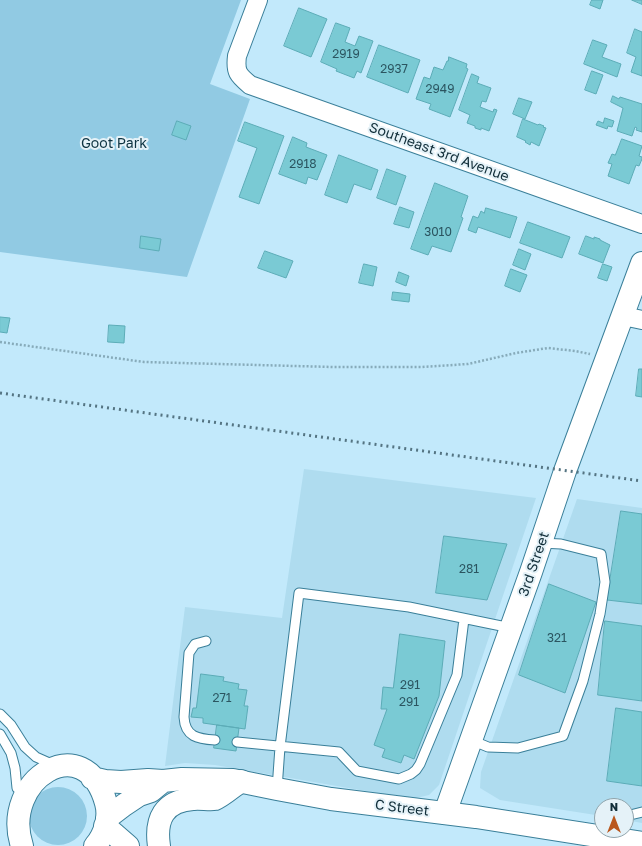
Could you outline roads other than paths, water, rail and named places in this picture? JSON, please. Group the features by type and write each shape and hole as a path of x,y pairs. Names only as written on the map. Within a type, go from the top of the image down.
{"main road":[{"name":"3rd Street","path":"445,813 565,471 608,358 633,318 642,263"},
{"path":"13,840 10,799 24,779 33,772 43,768 68,766 81,771 92,778 104,796 107,807 106,822 104,832 95,846"},
{"name":"C Street","path":"92,778 121,782 182,779 241,781 339,800 594,831"},
{"name":"C Street","path":"106,822 124,804 139,795 151,791 163,781"},
{"path":"159,846 158,825 162,814 167,808 185,799 215,798 241,781"},
{"path":"106,822 128,846"},
{"name":"C Street","path":"629,838 642,842"}],"street":[{"name":"Southeast 3rd Avenue","path":"258,0 237,56 236,65 238,75 250,85 642,224"}],"lane":[{"path":"471,740 488,747 518,748 563,736 583,681 600,614 605,582 601,554 561,544 541,543"},
{"path":"277,789 280,747 300,593 409,607 511,628"},
{"path":"237,742 339,752 357,771 399,779 412,774 416,770 457,675 464,618"},
{"path":"206,641 196,644 189,653 184,723 191,734 202,739 215,740"},
{"path":"0,714 11,725 25,747 36,757 54,766"},
{"path":"0,734 11,753 10,799"}],"railway":[{"path":"0,393 642,481"}],"park label":[{"name":"Goot Park","path":"114,144"}]}
